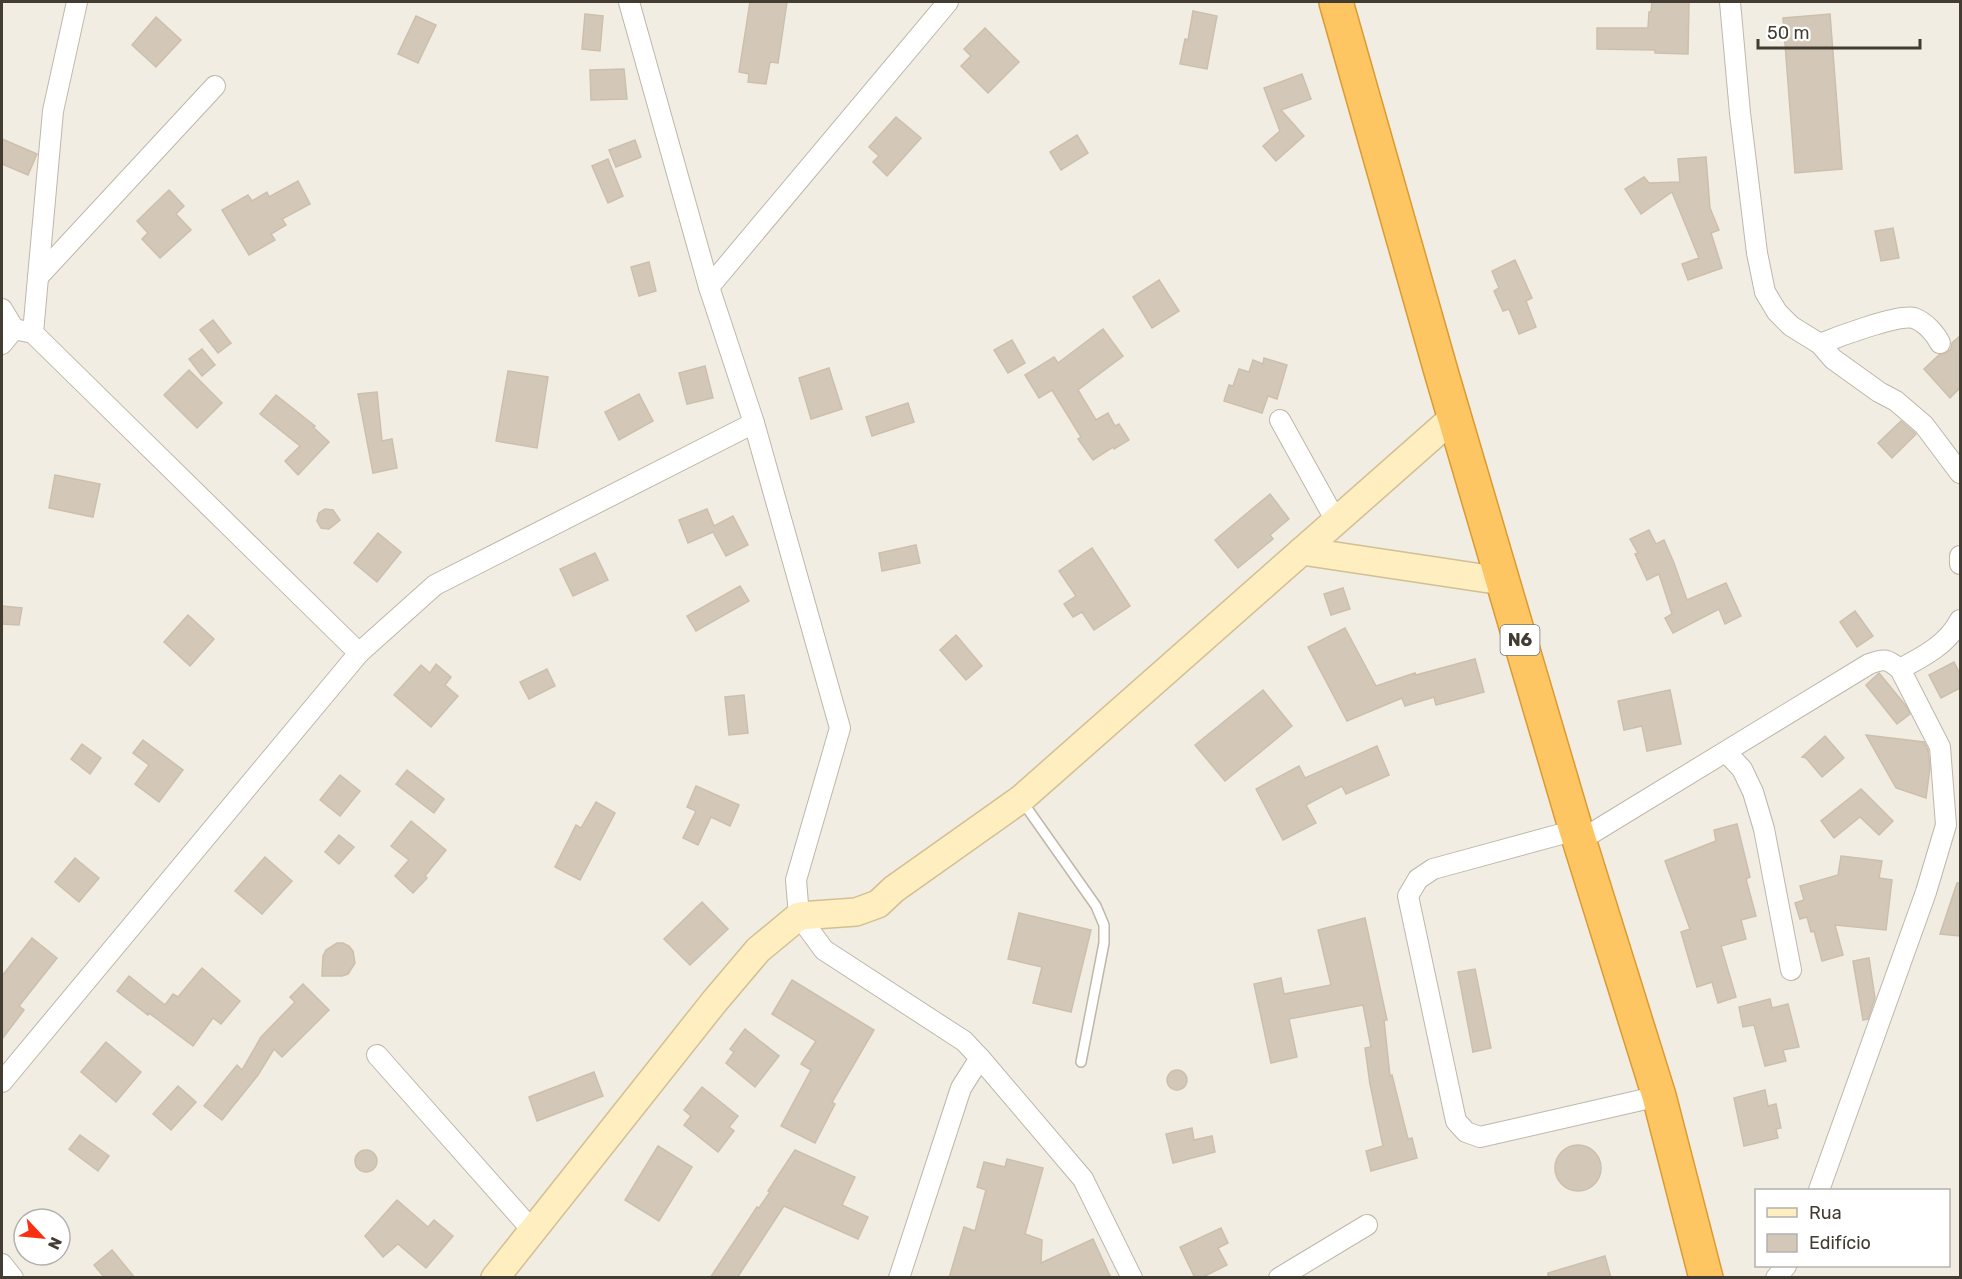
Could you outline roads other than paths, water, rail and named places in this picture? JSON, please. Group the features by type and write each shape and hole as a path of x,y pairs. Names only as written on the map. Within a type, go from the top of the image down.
{"highway":[{"name":"N6","path":"1336,2 1454,417 1577,836 1659,1096 1706,1278"}],"street":[{"path":"16,335 38,277 53,111 77,2"},
{"path":"629,2 709,287 754,423 840,728 796,880 799,916 824,950 964,1041 980,1058 1083,1179 1132,1278"},
{"path":"709,287 948,2"},
{"path":"1730,2 1753,220 1765,292 1777,312 1791,326 1820,344 1833,359 1908,411 1929,432 1960,472"},
{"path":"38,277 215,86"},
{"path":"2,309 16,335 359,653"},
{"path":"1820,344 1869,327 1911,317 1924,323 1940,343"},
{"path":"500,1275 532,1230 758,950 799,916 856,912 878,904 894,889 1021,799 1454,417"},
{"path":"1280,420 1336,521"},
{"path":"2,1082 359,653 435,585 754,423"},
{"path":"1302,551 1502,580"},
{"path":"1960,556 1960,564"},
{"path":"1900,669 1932,651 1953,634 1960,620"},
{"path":"1659,1096 1480,1137 1466,1132 1456,1122 1408,896 1418,879 1433,869 1577,836 1726,752 1869,664 1888,660 1900,669 1940,747 1946,825 1919,912 1820,1189"},
{"path":"1726,752 1742,769 1756,801 1764,829 1791,970"},
{"path":"377,1055 532,1230"},
{"path":"899,1278 962,1088 980,1058"},
{"path":"1279,1278 1367,1225"},
{"path":"2,1264 14,1278"}],"lane":[{"path":"1021,799 1096,906 1104,925 1104,942 1081,1062"}]}
